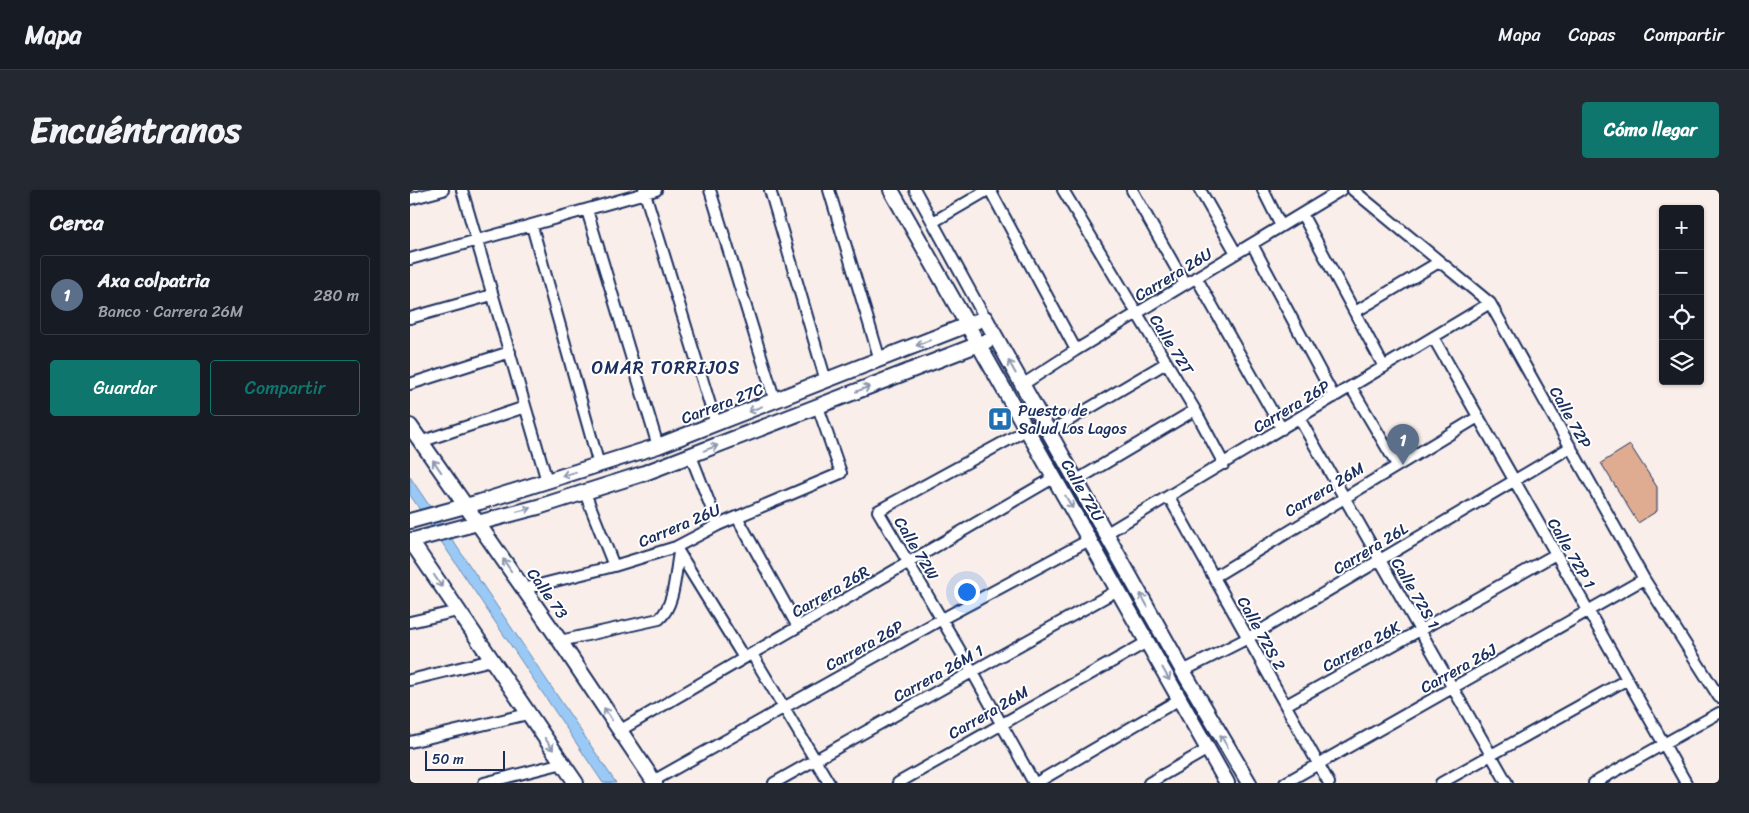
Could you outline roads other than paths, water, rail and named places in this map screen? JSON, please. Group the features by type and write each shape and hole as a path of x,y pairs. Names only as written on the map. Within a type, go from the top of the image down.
{"street":[{"path":"410,199 443,190"},
{"path":"462,190 547,481"},
{"path":"410,259 656,190"},
{"path":"710,190 775,401"},
{"path":"770,190 826,381"},
{"path":"829,190 880,360"},
{"name":"Calle 72U","path":"891,190 1091,539 1227,783"},
{"name":"Calle 72U","path":"915,190 1183,671 1249,783"},
{"path":"933,222 989,190 1076,350"},
{"name":"Calle 72T","path":"1063,190 1195,410 1224,464"},
{"path":"1132,190 1185,284"},
{"path":"1200,190 1236,253"},
{"path":"1262,190 1281,226"},
{"name":"Carrera 26U","path":"1022,385 1076,350 1341,190"},
{"name":"Calle 72P","path":"1353,190 1490,303 1644,579 1719,697"},
{"path":"645,192 716,424"},
{"path":"587,210 658,446"},
{"path":"1302,214 1384,367"},
{"path":"532,226 599,465"},
{"path":"1252,244 1334,397"},
{"path":"1355,312 1439,262"},
{"path":"1196,278 1282,429"},
{"path":"410,318 492,295"},
{"name":"Carrera 26P","path":"1107,533 1490,303"},
{"name":"Carrera 27C","path":"465,505 658,446 985,318"},
{"name":"Calle 72P 1","path":"1433,337 1686,783"},
{"path":"576,783 410,540 585,493 691,456 996,338"},
{"path":"410,384 510,352"},
{"path":"1049,432 1166,363"},
{"path":"1351,387 1397,465"},
{"path":"420,442 526,407"},
{"name":"Carrera 26U","path":"523,589 677,550 718,525 842,473 818,407"},
{"path":"1077,480 1195,410"},
{"name":"Carrera 26M","path":"1214,577 1478,416"},
{"name":"Calle 72S 1","path":"1299,418 1507,783"},
{"name":"Calle 73","path":"410,426 560,641 654,782"},
{"name":"Calle 72W","path":"1028,429 878,511 1035,783"},
{"name":"Carrera 26L","path":"1183,671 1248,638 1571,447"},
{"path":"691,456 718,525"},
{"name":"Carrera 26R","path":"619,731 1055,477"},
{"path":"585,493 614,566"},
{"name":"Calle 72S 2","path":"1169,497 1329,783"},
{"path":"415,519 465,505"},
{"path":"737,517 798,627"},
{"name":"Carrera 26P","path":"654,782 942,619 1091,539"},
{"path":"560,641 659,619 665,614 677,550"},
{"path":"677,550 784,707 829,783"},
{"name":"Carrera 26K","path":"1286,705 1556,554"},
{"name":"Carrera 26J","path":"1285,783 1644,579"},
{"name":"Carrera 26M 1","path":"774,783 1118,590"},
{"path":"410,622 458,611"},
{"name":"Carrera 26M","path":"898,783 1148,642"},
{"path":"410,680 492,660"},
{"path":"1441,783 1626,680"},
{"path":"1035,783 1180,699"},
{"path":"1594,783 1719,713"},
{"path":"410,742 528,714"},
{"path":"1149,783 1208,749"},
{"path":"484,783 563,763"}],"water":[{"path":"410,477 616,783 603,783 410,495"}],"place":[{"name":"Puesto de Salud Los Lagos","path":"1000,419"},
{"name":"Axa colpatria","path":"1403,465"}],"district":[{"name":"OMAR TORRIJOS","path":"666,368"}]}
